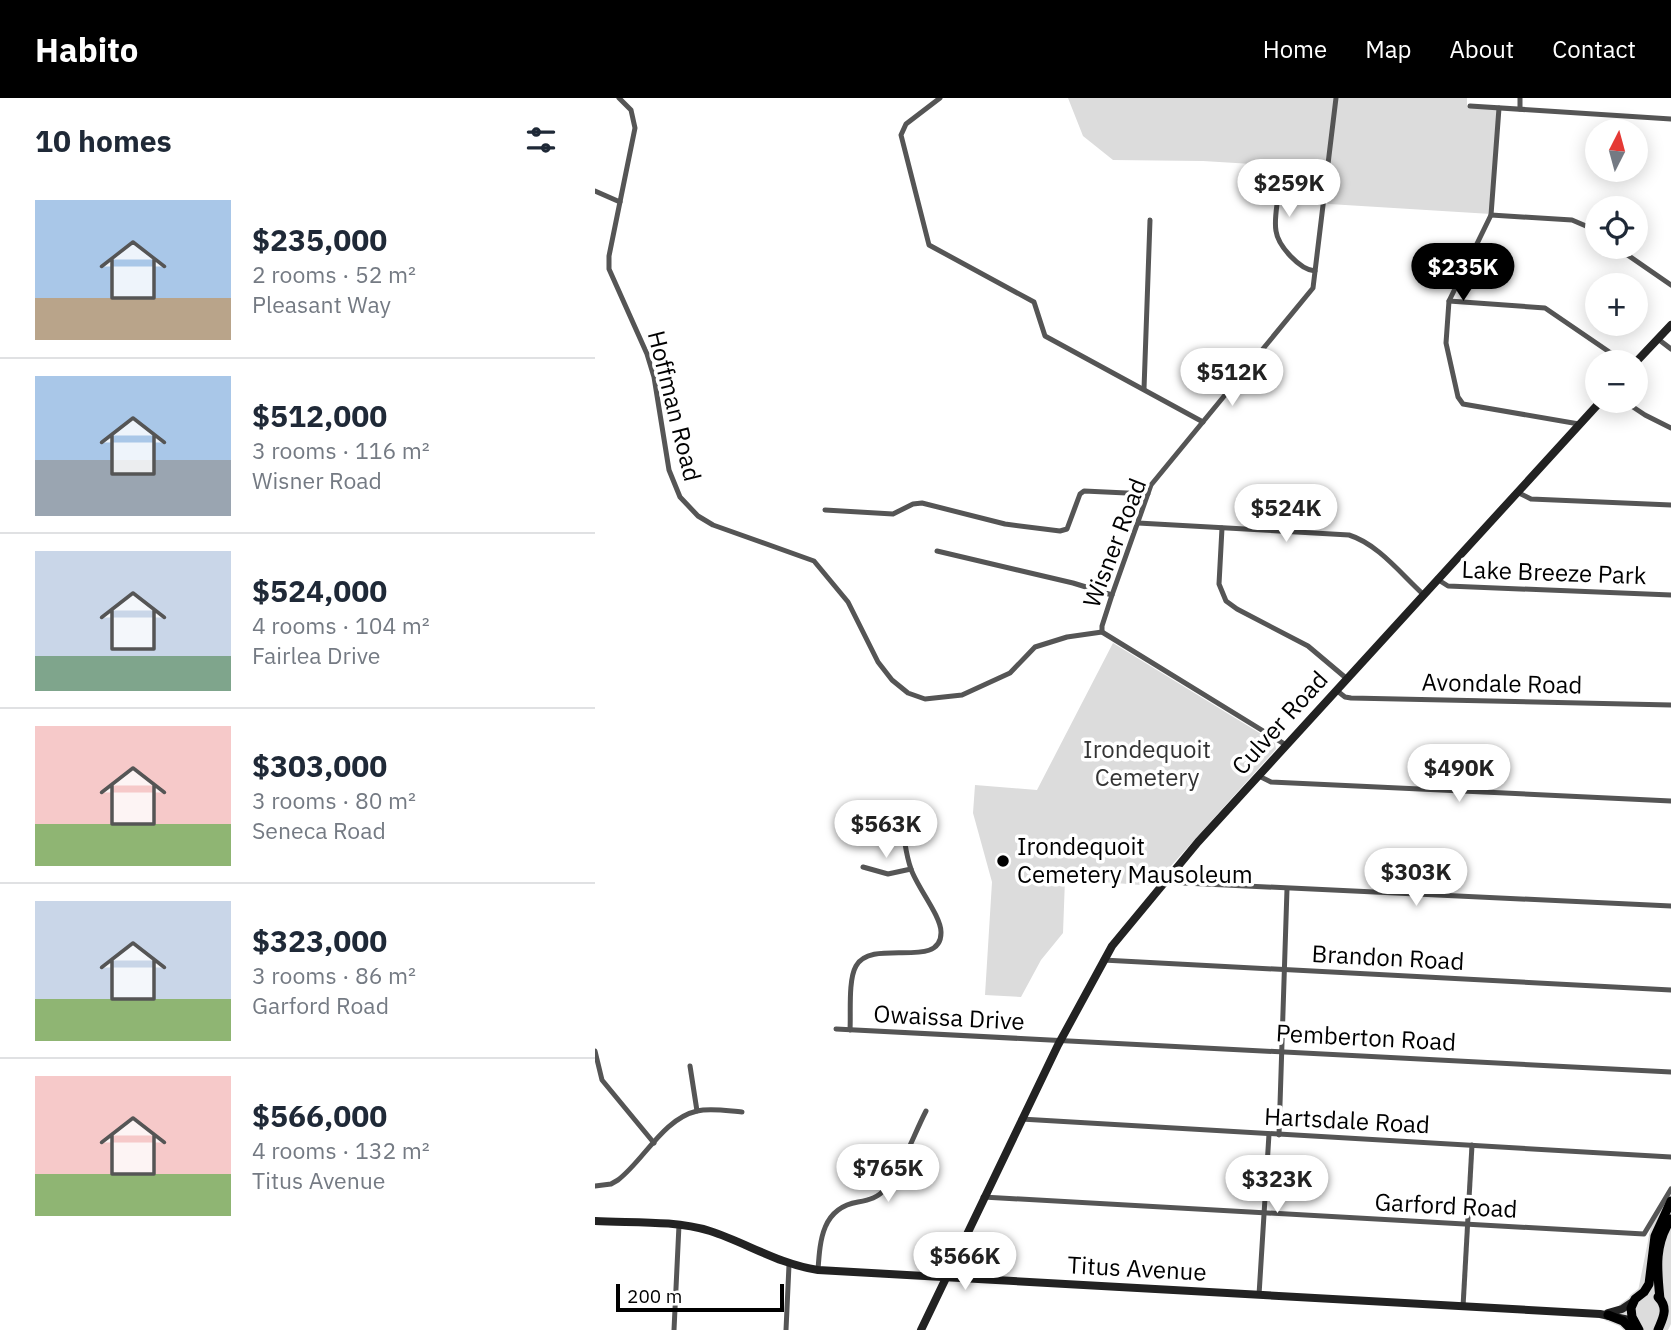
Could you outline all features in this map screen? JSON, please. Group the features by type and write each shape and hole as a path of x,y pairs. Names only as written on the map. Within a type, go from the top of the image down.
{"main road":[{"path":"1647,350 1671,325"},
{"name":"Culver Road","path":"921,1330 1021,1119 1103,960 1163,882 1590,413"},
{"path":"1635,1326 1631,1310 1650,1282 1655,1236 1671,1201"},
{"path":"1658,1330 1665,1309 1657,1257 1662,1235 1671,1219"},
{"name":"Titus Avenue","path":"595,1221 679,1225 710,1231 789,1265 818,1270 1604,1315 1622,1309 1637,1298"},
{"path":"1637,1298 1651,1294 1664,1300"},
{"path":"1604,1315 1644,1327 1652,1327 1663,1319"}],"street":[{"name":"Hoffman Road","path":"619,98 631,110 635,121 609,269 647,354 654,377 669,470 675,489 687,507 713,525 814,561 848,601 878,662 892,680 908,693 925,699 962,695 1010,673 1035,647 1067,637 1102,632"},
{"path":"940,98 906,124 901,135 929,244 1034,302 1045,336 1203,422"},
{"name":"Wisner Road","path":"1102,632 1112,595 1151,485 1313,288 1336,98"},
{"path":"1520,98 1520,109"},
{"path":"1469,106 1671,118"},
{"path":"1499,108 1491,215 1449,301 1445,343 1458,397 1463,404 1579,424"},
{"path":"595,191 619,202"},
{"path":"1278,196 1277,235 1296,261 1315,271"},
{"path":"1491,215 1572,220 1585,227"},
{"path":"1144,389 1150,220"},
{"path":"1633,259 1671,285"},
{"path":"1449,301 1545,308 1606,350"},
{"path":"1658,339 1671,349"},
{"path":"1642,413 1671,428"},
{"path":"825,510 894,514 913,504 922,503 1005,524 1060,531 1067,528 1080,494 1084,491 1148,494"},
{"path":"1517,492 1531,499 1671,505"},
{"path":"1138,523 1344,534 1357,537 1373,548 1423,594"},
{"path":"1221,528 1219,584 1226,601 1308,646 1346,678"},
{"path":"937,551 1073,583 1112,595"},
{"name":"Lake Breeze Park","path":"1437,579 1448,586 1671,595"},
{"path":"1102,632 1286,745"},
{"name":"Avondale Road","path":"1336,690 1351,698 1671,705"},
{"path":"1259,776 1271,782 1671,801"},
{"path":"850,1030 853,972 859,961 876,953 922,952 932,949 941,935 939,922 911,869 902,827"},
{"path":"863,867 888,874 911,869"},
{"path":"1163,882 1671,906"},
{"path":"1279,1135 1287,889"},
{"name":"Brandon Road","path":"1103,960 1671,990"},
{"name":"Owaissa Drive","path":"837,1029 1060,1041"},
{"name":"Pemberton Road","path":"1060,1041 1671,1072"},
{"path":"595,1051 602,1080 654,1143"},
{"path":"690,1066 697,1111"},
{"path":"595,1186 611,1184 618,1180 674,1123 697,1111 742,1112"},
{"path":"818,1270 821,1233 827,1222 845,1206 875,1198 885,1189 926,1111"},
{"name":"Hartsdale Road","path":"1021,1119 1671,1157"},
{"path":"1259,1295 1269,1134"},
{"path":"1463,1307 1472,1145"},
{"name":"Garford Road","path":"983,1197 1644,1234 1671,1189"},
{"path":"674,1330 679,1225"},
{"path":"786,1330 789,1265"},
{"path":"1663,1319 1671,1309"}],"green space":[{"path":"1068,98 1467,98 1467,106 1498,109 1491,214 1329,204 1316,199 1319,168 1203,161 1113,160 1083,136"},
{"name":"Irondequoit Cemetery","path":"1113,643 1271,740 1276,749 1153,886 1065,879 1063,933 1041,960 1021,997 985,995 992,882 973,813 975,785 1037,790"},
{"path":"1671,1192 1671,1324 1668,1330 1629,1330 1623,1325 1619,1305 1638,1291 1651,1226"}],"place":[{"name":"Irondequoit Cemetery Mausoleum","path":"1003,861"}]}
